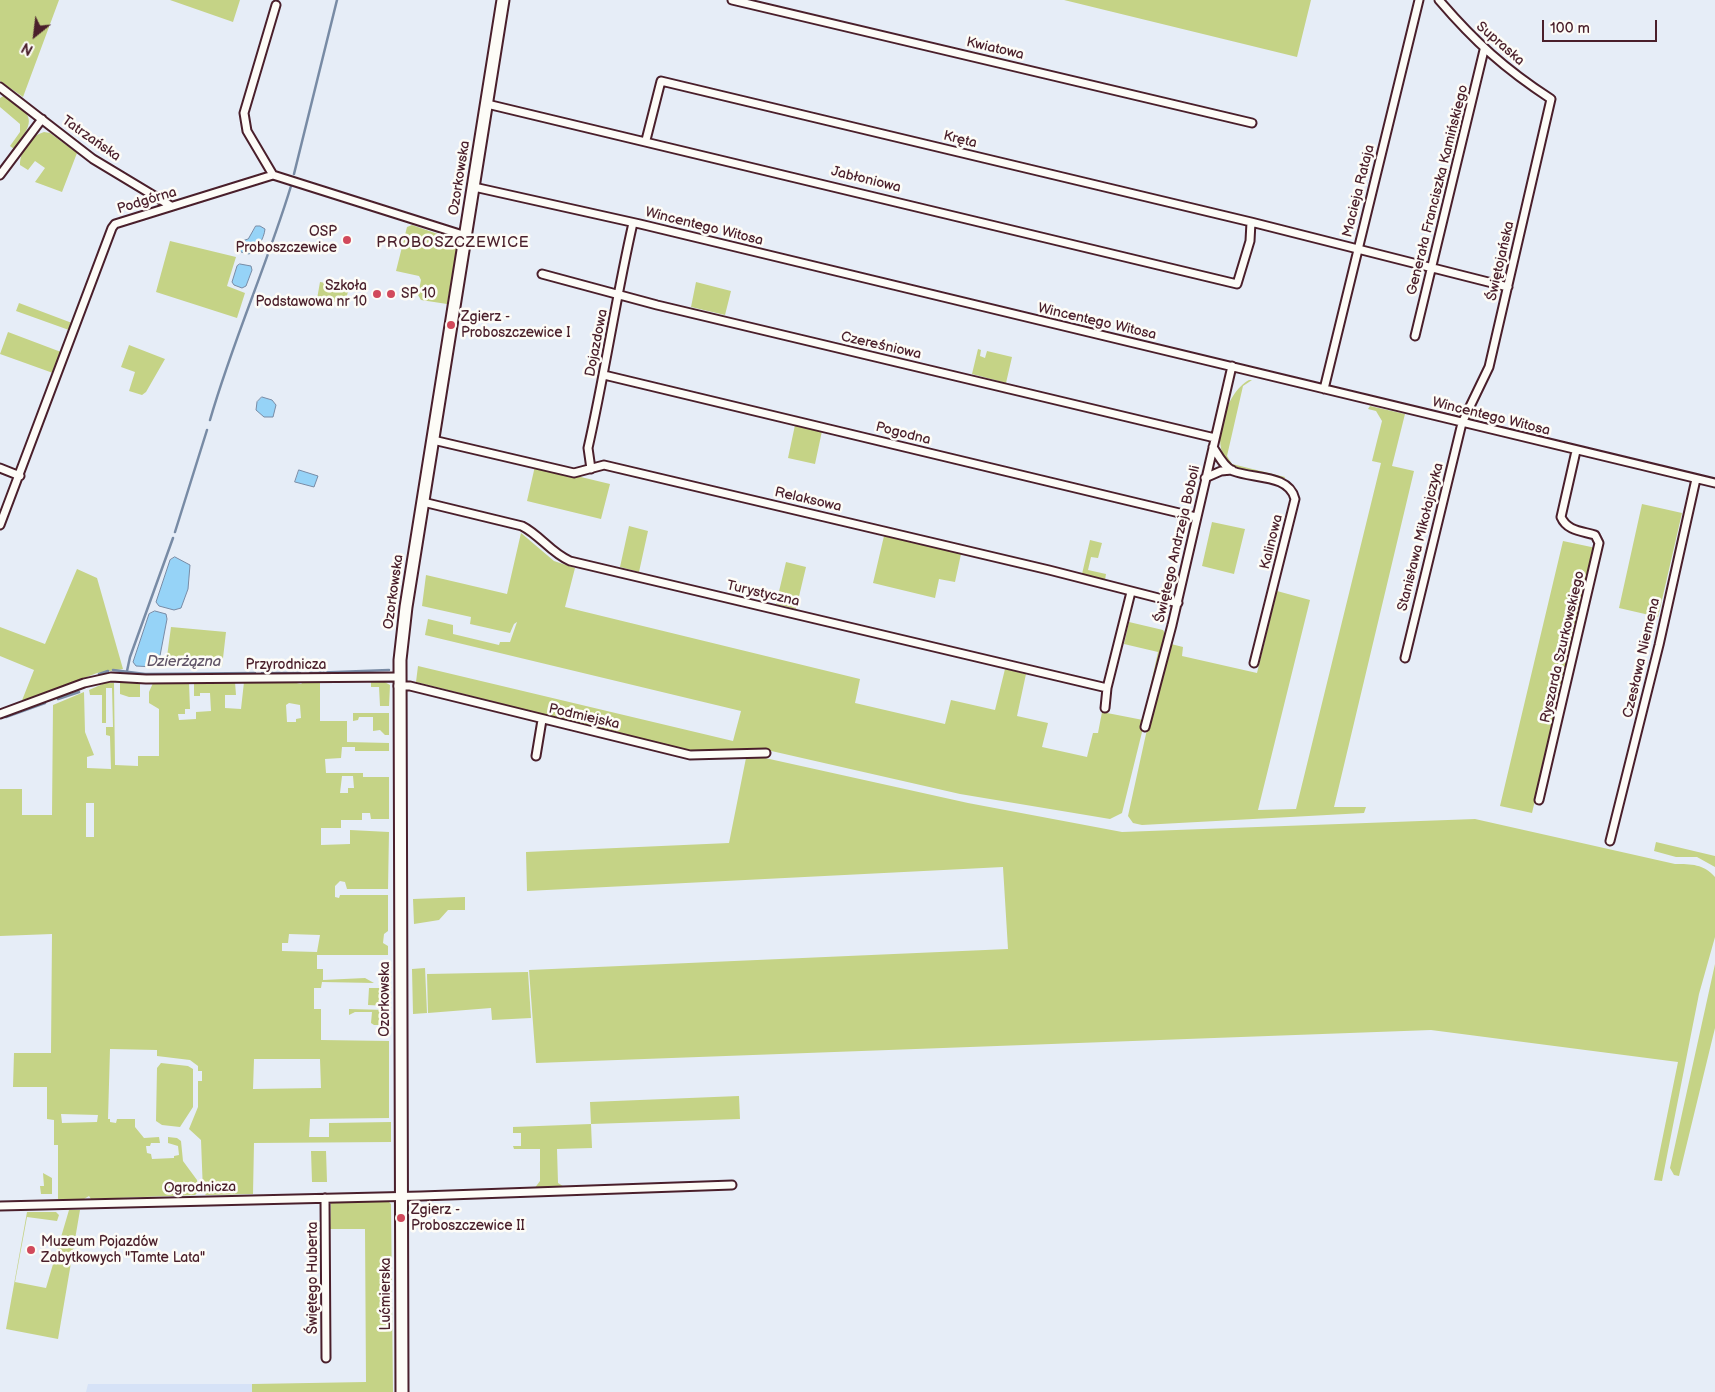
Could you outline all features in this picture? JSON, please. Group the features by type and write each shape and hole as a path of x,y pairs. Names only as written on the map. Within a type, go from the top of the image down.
{"main road":[{"name":"Ozorkowska","path":"401,1196 399,681 404,622 504,0"},
{"name":"Lućmierska","path":"401,1196 402,1392"}],"street":[{"name":"Kwiatowa","path":"732,0 1252,123"},
{"name":"Macieja Rataja","path":"1324,389 1419,0"},
{"name":"Supraska","path":"1439,0 1484,50 1521,79 1552,99"},
{"path":"276,5 244,113 247,131 273,175 466,236"},
{"name":"Generała Franciszka Kamińskiego","path":"1415,336 1484,50"},
{"name":"Kręta","path":"646,140 661,81 1251,222"},
{"name":"Tatrzańska","path":"0,87 93,158 171,206"},
{"name":"Świętojańska","path":"1462,423 1489,367 1552,99"},
{"name":"Jabłoniowa","path":"487,104 646,140 1238,284 1250,241 1251,222"},
{"path":"0,175 42,119"},
{"name":"Podgórna","path":"0,525 115,224 273,175"},
{"name":"Wincentego Witosa","path":"474,187 633,223 1232,366 1715,484"},
{"path":"1251,222 1508,287"},
{"name":"Dojazdowa","path":"591,469 588,448 619,296 619,284 633,223"},
{"name":"Czereśniowa","path":"542,274 619,296 1215,438"},
{"name":"Świętego Andrzeja Boboli","path":"1145,727 1178,602 1232,366"},
{"name":"Pogodna","path":"604,375 1196,517"},
{"name":"Stanisława Mikołajczyka","path":"1405,658 1462,423"},
{"name":"Relaksowa","path":"433,440 574,473 604,465 1178,602"},
{"path":"1213,446 1232,470"},
{"name":"Ryszarda Szurkowskiego","path":"1539,800 1599,543 1595,535 1573,529 1563,522 1561,512 1576,451"},
{"path":"0,468 20,476"},
{"path":"1205,478 1221,471 1232,470"},
{"name":"Kalinowa","path":"1232,470 1285,484 1293,491 1295,499 1254,663"},
{"name":"Czesława Niemena","path":"1610,841 1659,645 1696,479"},
{"name":"Turystyczna","path":"423,502 522,526 532,531 558,556 570,560 1108,688"},
{"path":"1105,708 1131,592"},
{"name":"Przyrodnicza","path":"0,714 84,683 112,677 399,681"},
{"name":"Podmiejska","path":"399,681 410,686 542,720 690,755 766,753"},
{"path":"536,756 542,720"},
{"name":"Ogrodnicza","path":"0,1206 401,1196 732,1184"},
{"name":"Świętego Huberta","path":"325,1198 326,1358"}],"shaded area":[{"path":"88,1384 252,1384 252,1392 86,1392"}],"green space":[{"path":"0,0 59,0 23,97 0,81"},
{"path":"170,0 240,0 233,22"},
{"path":"1064,0 1311,0 1297,57"},
{"path":"5,95 21,108 29,119 26,131 14,149 10,146 20,132 20,124 0,107 0,98"},
{"path":"44,132 50,133 77,153 62,192 35,182 45,168 35,161 28,170 20,165 24,149 34,137"},
{"path":"412,225 458,241 447,304 421,300 418,295 421,280 419,276 396,271 407,227"},
{"path":"170,241 236,257 227,286 245,293 237,318 156,292"},
{"path":"320,282 349,287 345,304 317,299"},
{"path":"696,282 731,291 725,315 691,307"},
{"path":"19,303 72,323 69,330 16,311"},
{"path":"8,332 61,352 53,373 0,354"},
{"path":"129,345 165,359 146,392 142,395 129,391 135,372 121,367"},
{"path":"978,349 981,350 980,356 985,358 987,351 1012,357 1006,383 972,374"},
{"path":"1252,380 1243,386 1227,456 1232,464 1285,477 1284,479 1257,475 1237,469 1225,458 1221,447 1222,421 1227,408 1233,396 1241,386"},
{"path":"1370,406 1405,414 1392,466 1414,471 1334,807 1366,807 1364,813 1142,825 1133,823 1128,816 1146,734 1171,644 1183,647 1182,656 1257,673 1277,591 1310,600 1258,810 1296,809 1381,463 1372,461 1382,421 1376,411 1368,409"},
{"path":"795,425 822,431 815,464 788,458"},
{"path":"535,466 610,484 601,519 527,501"},
{"path":"1642,504 1682,513 1658,617 1619,608"},
{"path":"1212,522 1245,529 1234,574 1202,566"},
{"path":"629,526 648,531 639,572 620,567"},
{"path":"521,533 554,561 575,568 565,607 860,679 855,703 945,724 951,700 995,710 1005,669 1026,674 1017,716 1048,723 1042,747 1087,757 1093,733 1098,733 1102,712 1143,720 1158,652 1124,644 1129,622 1163,630 1166,635 1122,813 1110,819 960,794 767,750 690,751 416,682 418,666 733,741 741,711 425,635 428,619 453,625 453,634 499,645 500,642 510,642 517,622 510,633 470,624 471,617 422,606 426,575 507,594"},
{"path":"884,536 961,554 955,582 939,579 935,598 873,583"},
{"path":"1090,540 1102,543 1098,558 1091,557 1088,570 1106,574 1105,580 1082,574"},
{"path":"1563,541 1596,548 1532,813 1500,806"},
{"path":"786,562 806,567 796,609 776,604"},
{"path":"77,569 97,578 123,669 97,673 21,703 34,670 0,656 0,627 45,644"},
{"path":"171,627 226,632 222,667 166,664"},
{"path":"371,680 381,680 390,685 389,706 380,706 379,687 371,687"},
{"path":"304,681 320,681 320,721 347,721 347,742 389,743 389,751 355,751 355,747 342,747 341,758 325,759 326,773 363,773 363,777 389,777 389,819 371,819 370,813 362,813 362,820 341,820 341,828 321,828 321,845 350,844 350,830 389,832 388,889 347,889 345,882 340,881 335,886 335,897 339,898 340,895 388,895 388,931 384,934 383,943 388,946 388,955 317,955 317,969 323,969 323,980 365,978 374,983 322,982 321,988 314,988 314,1009 321,1009 321,1040 389,1041 389,1118 310,1119 309,1137 329,1137 329,1123 391,1122 391,1142 254,1143 253,1194 206,1195 203,1192 201,1140 189,1129 198,1107 198,1081 202,1081 202,1071 198,1071 198,1066 190,1060 157,1056 157,1050 110,1049 108,1119 110,1119 110,1122 116,1123 117,1119 135,1119 135,1127 144,1138 159,1137 160,1143 151,1143 150,1146 146,1146 147,1153 151,1154 152,1159 174,1158 174,1156 179,1155 178,1146 168,1143 168,1137 177,1138 181,1141 183,1161 197,1180 198,1192 195,1195 91,1199 89,1196 84,1199 58,1199 58,1145 54,1145 54,1120 47,1119 47,1087 13,1087 14,1053 51,1053 52,934 0,936 0,789 22,789 22,815 52,815 53,705 84,692 85,732 94,755 87,757 87,768 111,769 110,736 106,735 106,727 113,727 112,688 106,688 106,723 102,723 102,695 90,695 89,690 105,683 114,683 115,765 138,766 138,756 159,756 159,709 149,703 149,692 153,683 189,683 190,709 185,709 185,714 178,714 179,720 196,719 196,712 211,711 210,693 200,693 200,696 194,696 194,683 235,682 236,695 225,695 225,708 241,709 244,682 292,682 301,684","holes":["289,703 300,705 301,718 296,719 296,722 287,722 286,705","342,776 353,776 354,788 348,788 348,793 340,793","86,803 94,803 94,837 86,837","289,934 320,935 317,952 282,951 282,943 288,943","254,1059 320,1059 321,1088 253,1089","61,1114 98,1115 97,1122 62,1123"]},
{"path":"120,683 140,683 140,697 129,697 120,694"},
{"path":"353,713 389,713 389,735 385,735 380,730 373,731 373,717 359,717 358,720 353,721"},
{"path":"746,758 765,758 968,803 1122,832 1475,819 1675,864 1702,867 1715,877 1715,937 1699,994 1662,1181 1654,1180 1678,1062 1431,1030 536,1063 529,970 1008,949 1003,867 527,891 526,852 729,843"},
{"path":"1656,842 1715,856 1715,867 1697,857 1676,857 1654,851"},
{"path":"465,897 465,910 448,910 439,920 414,924 413,899"},
{"path":"1715,964 1715,1028 1679,1176 1674,1175 1670,1168"},
{"path":"425,968 427,1013 413,1014 412,969"},
{"path":"528,972 531,1018 492,1020 491,1008 428,1013 427,974"},
{"path":"369,988 387,988 387,1006 368,1005"},
{"path":"349,1009 387,1010 384,1017 387,1017 387,1025 374,1025 371,1023 372,1012 355,1012 349,1015"},
{"path":"161,1063 188,1066 193,1069 193,1107 180,1127 162,1125 156,1121 157,1068"},
{"path":"739,1096 740,1119 591,1124 590,1102"},
{"path":"591,1124 592,1148 557,1149 558,1183 566,1188 534,1189 540,1181 540,1149 514,1149 513,1146 521,1146 521,1133 513,1133 513,1127"},
{"path":"311,1151 326,1151 327,1182 312,1182"},
{"path":"43,1173 52,1178 52,1194 41,1194 40,1186 44,1186"},
{"path":"388,1201 391,1204 393,1392 252,1392 252,1384 366,1382 365,1229 330,1229 331,1202"},
{"path":"69,1210 80,1210 58,1339 6,1329 27,1212 56,1212 59,1215 57,1221 27,1217 15,1282 46,1288"}],"water":[{"path":"256,226 265,229 260,244 249,254 241,252 239,247 242,241 248,239"},
{"path":"240,264 251,266 252,270 246,286 242,288 234,285 232,282 237,266"},
{"path":"262,397 272,400 276,405 273,417 264,417 256,410 257,402"},
{"path":"299,470 318,476 314,487 295,482"},
{"path":"175,557 190,565 188,589 181,608 174,610 159,606 156,602 170,560"},
{"path":"155,611 166,614 167,619 159,661 154,667 136,666 133,662 149,614"}],"waterway":[{"path":"294,174 337,0"},
{"path":"210,420 291,186"},
{"path":"175,532 207,430"},
{"path":"127,671 130,657 173,538"},
{"name":"Dzierżązna","path":"113,670 145,674 255,673"},
{"name":"Dzierżązna","path":"310,673 389,670"},
{"name":"Dzierżązna","path":"99,674 108,671"},
{"name":"Dzierżązna","path":"262,673 300,673"},
{"name":"Dzierżązna","path":"58,699 79,692"},
{"name":"Dzierżązna","path":"6,717 45,703"}],"place":[{"name":"OSP Proboszczewice","path":"347,240"},
{"name":"Szkoła Podstawowa nr 10","path":"377,294"},
{"name":"SP 10","path":"391,294"},
{"name":"Zgierz - Proboszczewice I","path":"451,325"},
{"name":"Zgierz - Proboszczewice II","path":"401,1218"},
{"name":"Muzeum Pojazdów Zabytkowych \"Tamte Lata\"","path":"31,1250"}],"district":[{"name":"PROBOSZCZEWICE","path":"453,243"}]}
